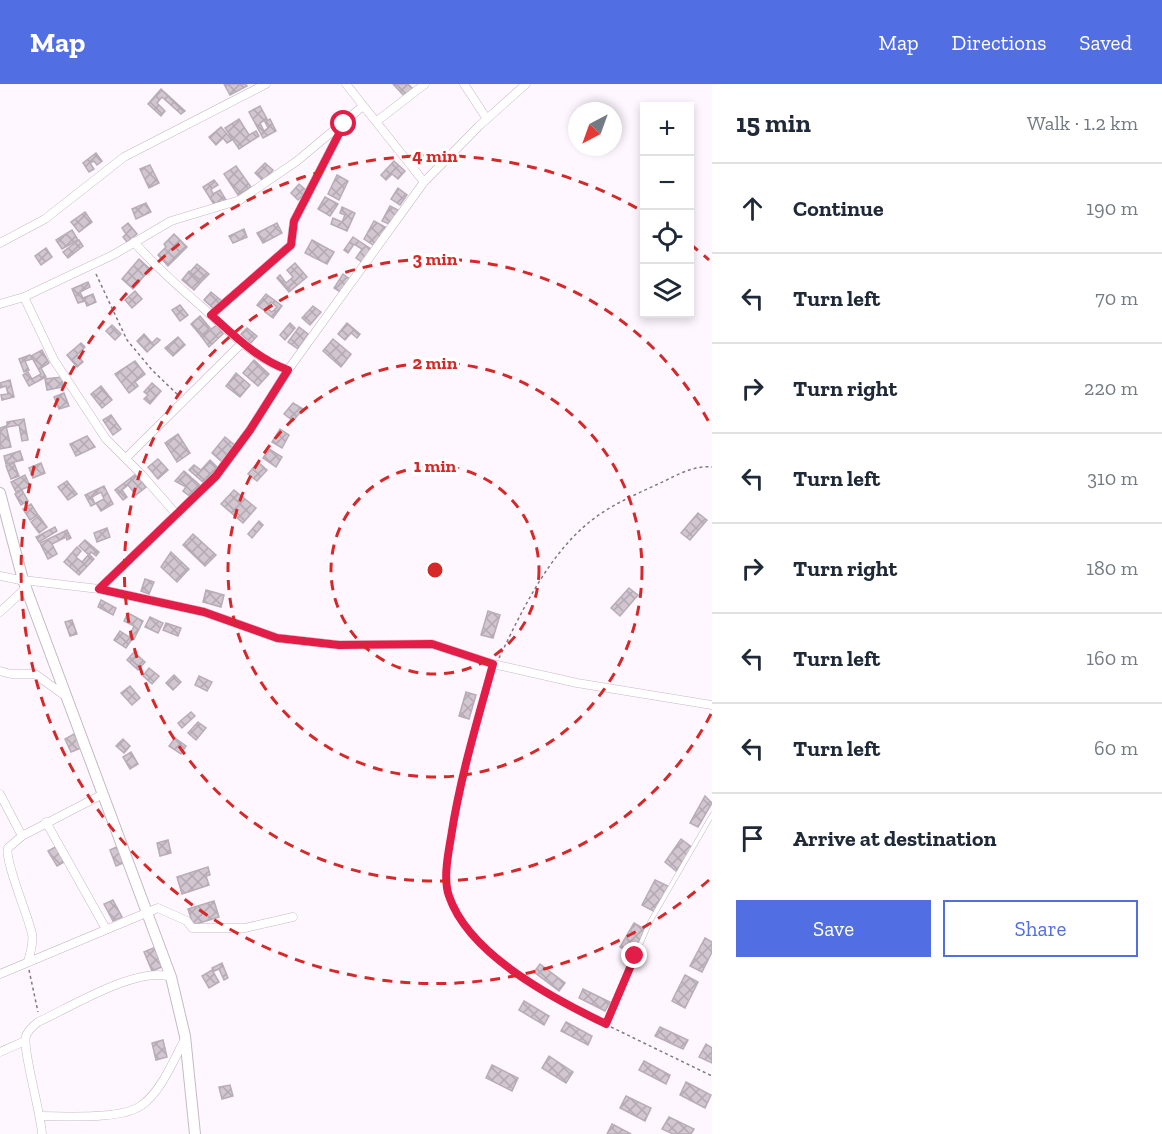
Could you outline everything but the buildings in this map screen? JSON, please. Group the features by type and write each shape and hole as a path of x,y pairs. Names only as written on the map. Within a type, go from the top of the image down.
{"street":[{"path":"0,243 45,219 124,157 266,84"},
{"path":"346,84 424,182"},
{"path":"377,121 425,84"},
{"path":"464,84 487,119"},
{"path":"99,589 177,515 230,458 288,370 424,182 526,84"},
{"path":"0,304 24,297 92,265 171,221 240,200 297,161 363,106"},
{"path":"211,315 291,245 294,221 344,124"},
{"path":"134,242 172,281 242,343 269,364 288,370"},
{"path":"24,297 38,330 78,400 115,451 126,458 177,515"},
{"path":"126,458 242,343"},
{"path":"0,493 25,583 171,976 185,1038 195,1134"},
{"path":"0,576 25,583 99,589 204,612 277,638 339,645 432,644 494,664 577,683 712,705"},
{"path":"0,612 25,583"},
{"path":"0,671 11,674 35,674 53,688 62,691 67,698"},
{"path":"0,794 22,836"},
{"path":"28,962 32,936 21,893 6,857 8,848 22,836 46,822 103,794"},
{"path":"46,822 106,929"},
{"path":"0,974 147,911 165,910 187,921 192,928 244,928 293,917"},
{"path":"42,1134 41,1116 25,1041 26,1035 38,1022 131,980 154,975 171,976"},
{"path":"41,1116 103,1114 136,1109 155,1093 185,1038"},
{"path":"0,1052 25,1041"}],"lane":[{"path":"606,1024 650,922 712,815"}],"path":[{"path":"92,265 127,340 152,370 184,400"},
{"path":"712,467 700,466 667,480 625,500 588,523 567,543 544,573 494,664 459,785 447,864 449,895 472,934 505,964 538,989 712,1076"},
{"path":"28,962 38,1022"}],"route":[{"path":"344,124 294,221 294,236 291,245 211,315 269,364 288,370 250,430 216,476 99,589 204,612 277,638 339,645 432,644 493,664 459,785 447,864 449,895 456,910 472,934 505,964 538,989 606,1024 614,1010 635,956"}]}
